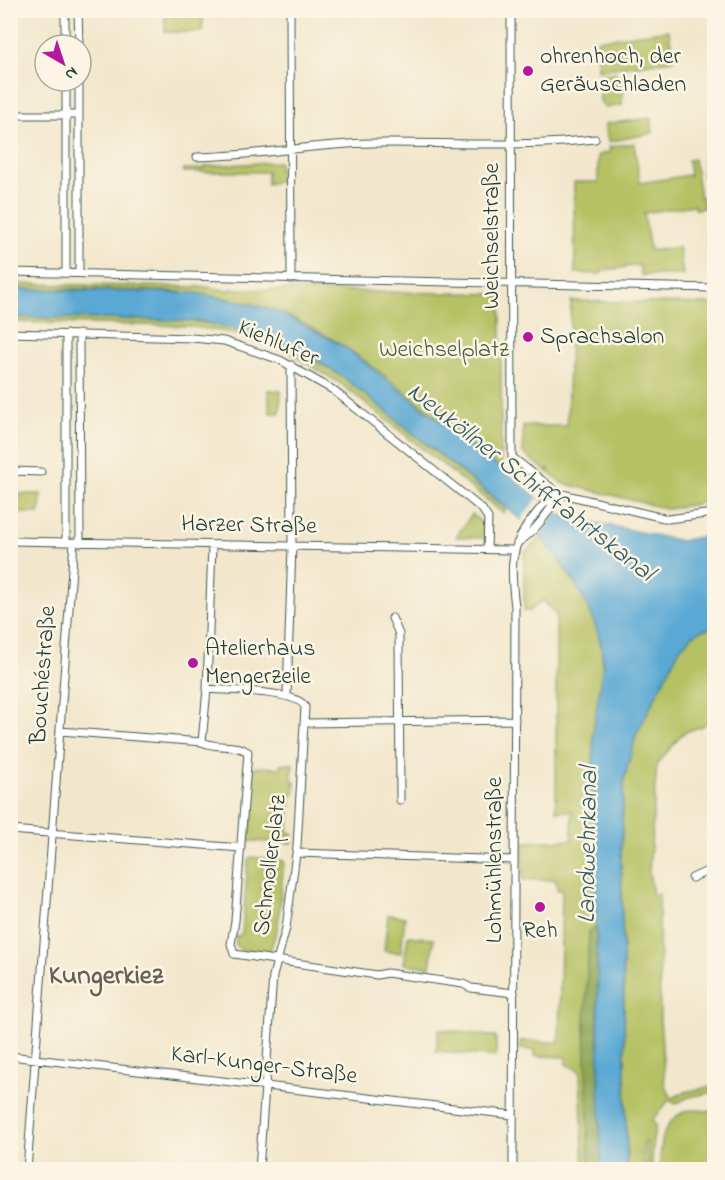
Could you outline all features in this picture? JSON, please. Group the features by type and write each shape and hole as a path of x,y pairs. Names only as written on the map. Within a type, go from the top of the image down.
{"street":[{"path":"65,10 66,33"},
{"path":"78,10 79,33"},
{"path":"290,10 291,279"},
{"name":"Weichselstraße","path":"511,10 512,454 515,460 558,493"},
{"path":"66,93 66,273"},
{"path":"79,93 79,273"},
{"path":"10,115 79,115"},
{"path":"197,157 371,143 511,143 596,139"},
{"path":"10,272 714,288"},
{"name":"Kiehlufer","path":"10,333 163,335 224,341 291,365 333,390 477,505 488,518 487,549"},
{"name":"Bouchéstraße","path":"66,333 73,542"},
{"name":"Bouchéstraße","path":"27,1170 73,542 79,334"},
{"path":"207,689 287,695 292,546 291,365"},
{"path":"10,471 41,472"},
{"path":"515,546 519,534 530,527 558,493 668,519 714,513"},
{"name":"Harzer Straße","path":"10,541 487,549 515,546"},
{"path":"60,730 202,742 207,689 212,545"},
{"name":"Lohmühlenstraße","path":"513,1170 515,546"},
{"path":"392,618 399,634 400,800"},
{"name":"Schmollerplatz","path":"202,742 210,746 241,749 248,752 231,950 240,957 276,961 286,928 296,853 305,723 304,704 287,695"},
{"path":"305,723 514,720"},
{"path":"10,830 51,832 63,836 241,848"},
{"path":"296,853 514,860"},
{"path":"692,878 714,868"},
{"path":"259,1170 276,961 377,975 387,974 514,993"},
{"name":"Karl-Kunger-Straße","path":"10,1056 513,1115"}],"green space":[{"path":"165,11 204,11 202,32 165,32"},
{"path":"669,30 673,60 598,70 597,40"},
{"path":"615,72 623,87 622,105 605,108 600,101 600,75"},
{"path":"651,118 653,133 608,142 605,124"},
{"path":"634,143 640,183 690,175 688,160 694,159 704,208 695,209 694,205 644,213 650,251 679,247 683,275 641,275 639,265 601,271 601,274 575,273 574,182 598,182 598,155 610,152 609,147"},
{"path":"714,156 714,182 704,179 702,170 705,169 703,158"},
{"path":"279,162 280,181 267,184 267,172 183,172 183,169 202,169 207,166"},
{"path":"714,182 714,206 710,207 707,184"},
{"name":"Weichselplatz","path":"11,284 208,287 230,291 230,289 501,294 501,463 498,467 392,381 336,341 278,312 246,302 180,292 11,289"},
{"path":"571,301 714,304 714,501 668,509 562,483 549,473 549,467 547,472 523,453 523,426 567,426"},
{"path":"11,317 184,320 231,327 277,340 343,377 506,509 503,513 340,383 286,351 227,332 187,326 11,322"},
{"path":"268,390 281,391 280,413 270,413"},
{"path":"16,494 41,494 40,513 16,513"},
{"path":"472,514 483,524 483,538 456,537"},
{"path":"542,537 583,597 597,630 601,648 602,666 593,758 601,1166 584,1169 580,1071 566,1064 566,1057 535,1056 535,1050 520,1049 520,1041 559,1042 562,890 557,890 556,880 523,880 523,842 572,840 572,811 556,811 556,615 543,600 530,611 524,611 524,553"},
{"path":"714,628 714,710 705,725 683,733 657,764 649,872 653,895 659,894 660,1020 665,1085 672,1098 685,1092 714,1086 714,1092 689,1097 675,1104 669,1100 652,1120 656,1126 652,1169 647,1169 647,1142 644,1142 644,1169 627,1169 621,854 624,780 636,735 680,648 693,635 702,630"},
{"path":"280,764 293,764 292,781 295,782 294,795 291,795 288,832 293,833 292,843 249,841 247,830 250,829 251,821 246,820 246,816 251,816 253,792 250,792 255,767 280,768"},
{"path":"251,857 284,861 278,926 269,954 242,951 236,945 236,937 242,934 248,860"},
{"path":"388,915 405,917 401,953 384,951"},
{"path":"596,927 601,1169 589,1170 585,1025 589,931"},
{"path":"408,936 434,939 430,967 404,964"},
{"path":"439,1029 496,1037 496,1057 436,1051"},
{"path":"689,1110 714,1111 714,1169 660,1169 664,1134 673,1120"}],"water":[{"path":"11,289 194,293 248,303 281,313 345,347 560,515 681,541 714,534 714,628 702,630 693,635 680,648 636,735 624,780 621,854 627,1169 601,1169 593,733 603,663 601,643 590,610 573,579 539,534 343,377 315,359 265,337 201,321 11,317"}],"pier":[{"path":"538,498 556,512 539,534 521,520"}],"place":[{"name":"ohrenhoch, der Geräuschladen","path":"528,71"},
{"name":"Sprachsalon","path":"528,337"},
{"name":"Atelierhaus Mengerzeile","path":"193,663"},
{"name":"Reh","path":"540,907"}],"district":[{"name":"Kungerkiez","path":"106,976"}],"water label":[{"name":"Neuköllner Schifffahrtskanal","path":"530,483"},
{"name":"Landwehrkanal","path":"589,845"}]}
